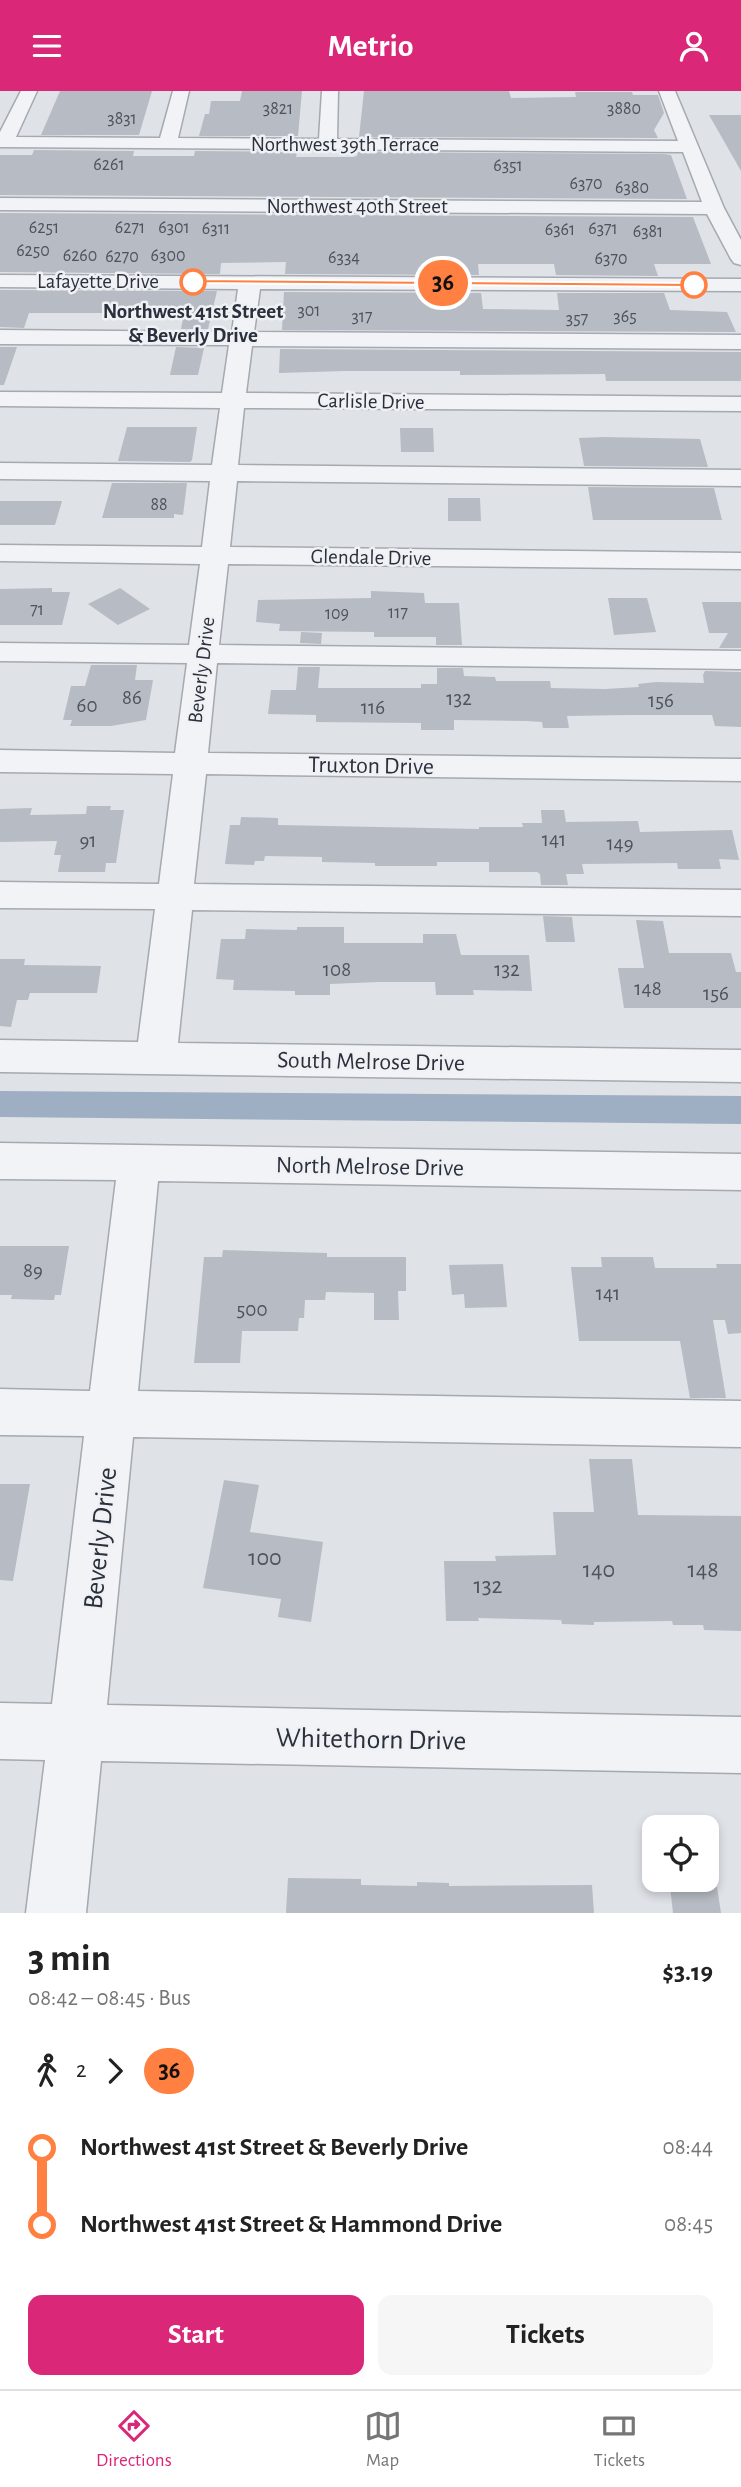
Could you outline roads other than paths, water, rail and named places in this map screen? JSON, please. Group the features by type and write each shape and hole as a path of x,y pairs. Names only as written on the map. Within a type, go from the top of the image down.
{"street":[{"path":"2,142 29,91"},
{"path":"168,143 181,91"},
{"path":"328,144 330,91"},
{"path":"667,91 714,208 741,259"},
{"name":"Northwest 39th Terrace","path":"2,142 690,147"},
{"name":"Northwest 40th Street","path":"0,204 714,208"},
{"name":"Lafayette Drive","path":"0,281 741,285"},
{"name":"Beverly Drive","path":"156,1058 233,400 250,282"},
{"path":"0,337 741,342"},
{"name":"Carlisle Drive","path":"0,399 741,404"},
{"path":"0,471 741,478"},
{"name":"Glendale Drive","path":"0,553 741,561"},
{"path":"0,652 741,660"},
{"name":"Truxton Drive","path":"0,761 741,770"},
{"path":"0,895 741,903"},
{"name":"South Melrose Drive","path":"0,1056 741,1066"},
{"name":"North Melrose Drive","path":"0,1161 741,1172"},
{"name":"Beverly Drive","path":"56,1913 139,1163"},
{"path":"0,1412 741,1424"},
{"name":"Whitethorn Drive","path":"0,1731 741,1745"}],"waterway":[{"path":"0,1104 741,1110"}],"place":[{"name":"Northwest 41st Street & Beverly Drive","path":"193,282"}]}
